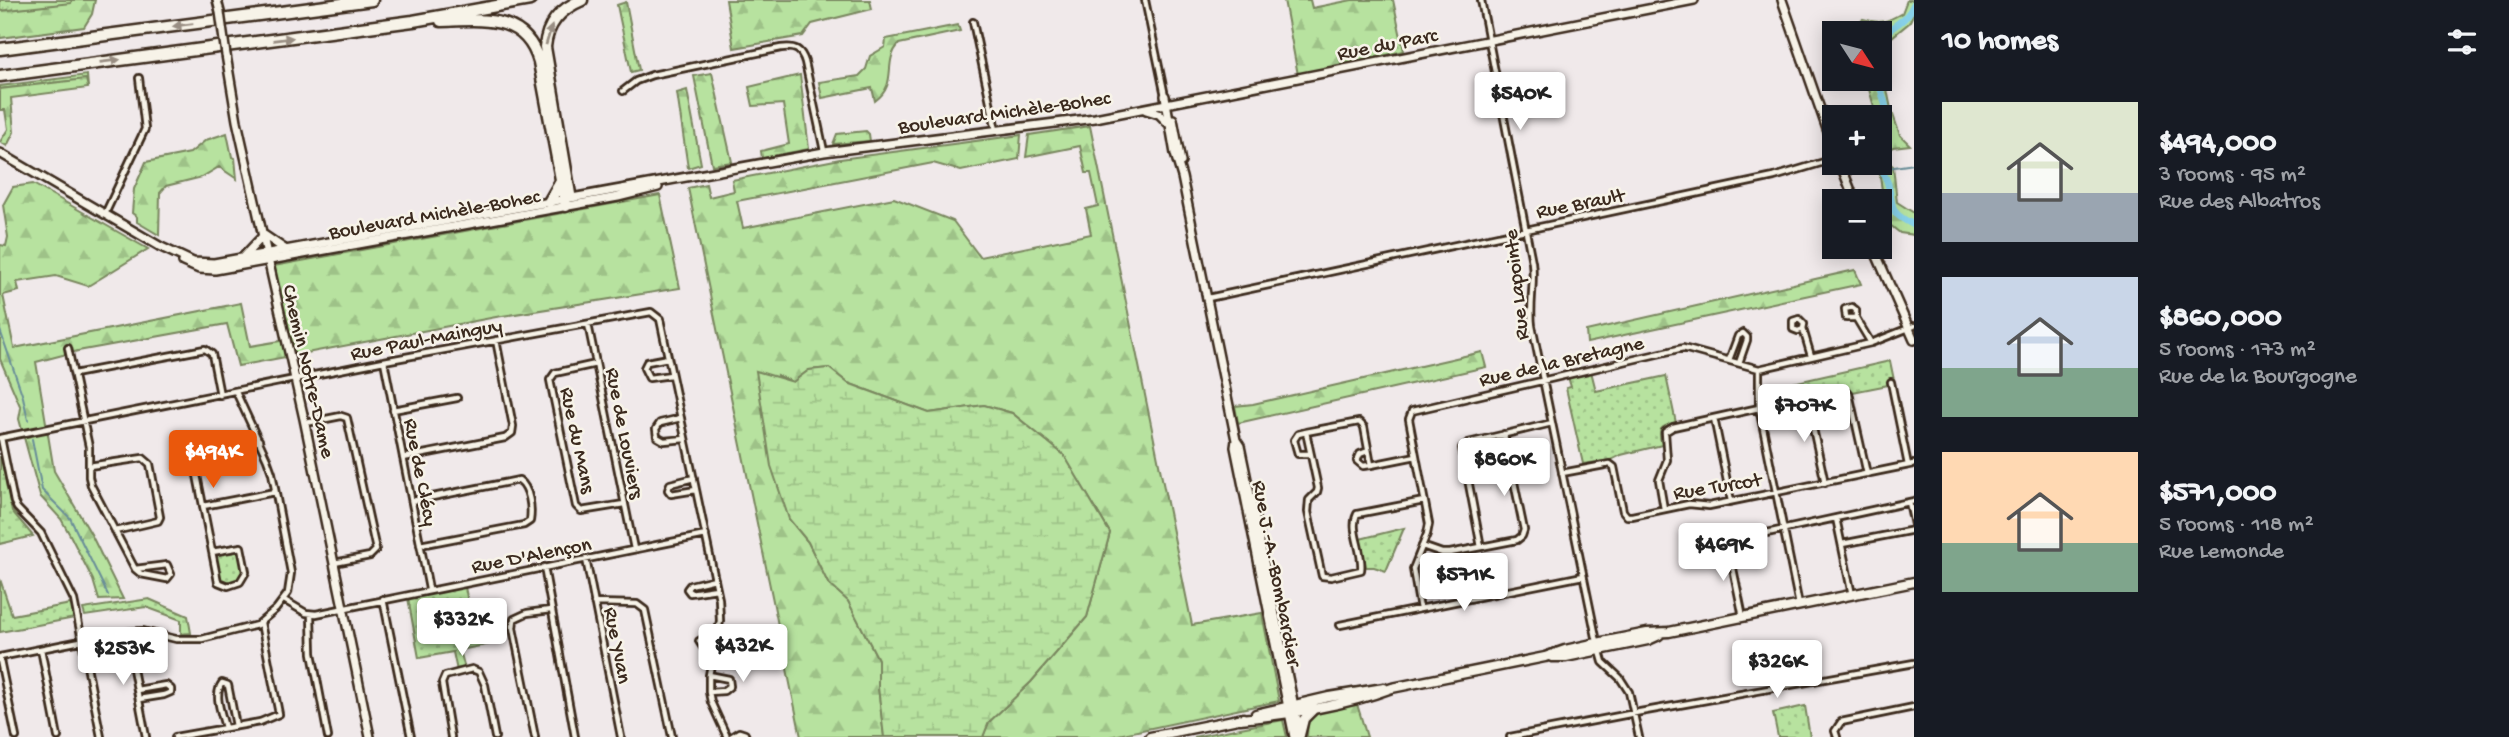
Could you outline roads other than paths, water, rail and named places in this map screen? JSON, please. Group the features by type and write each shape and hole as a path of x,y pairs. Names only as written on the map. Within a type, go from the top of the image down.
{"highway":[{"path":"0,49 372,0"},
{"path":"0,76 413,21 530,0"},
{"path":"569,202 545,47 548,32 555,19 568,7 582,0"},
{"path":"413,21 496,21 517,29 528,39 538,61 560,183 569,202"},
{"path":"549,202 560,183"}],"main road":[{"path":"1150,737 1372,689 1392,688 1545,657 1565,650 1598,646 1647,633 1664,633 1914,582"},
{"path":"1291,708 1316,707 1373,695 1392,688"},
{"path":"1298,736 1304,719 1316,707"}],"street":[{"name":"Chemin Notre-Dame","path":"218,0 238,127 305,423 370,737"},
{"name":"Rue J.-A.-Bombardier","path":"1145,0 1166,101 1180,152 1182,177"},
{"name":"Rue Lapointe","path":"1481,0 1534,271 1531,317 1598,646"},
{"name":"Rue du Parc","path":"1166,101 1694,0"},
{"path":"1782,0 1822,115"},
{"path":"973,22 996,131"},
{"path":"623,91 636,81 652,75 781,48 796,48 805,62 824,152"},
{"path":"105,214 145,129 139,78"},
{"name":"Boulevard Michèle-Bohec","path":"0,153 190,266 202,270 824,152 1095,118 1142,109 1166,101"},
{"name":"Rue J.-A.-Bombardier","path":"1166,101 1236,440 1240,446 1298,736"},
{"path":"1142,109 1159,114 1169,125"},
{"name":"Rue Brault","path":"1208,298 1774,177 1822,163"},
{"name":"Boulevard Michèle-Bohec","path":"159,246 201,264 268,257 287,250 549,202 569,202"},
{"path":"241,258 253,249 264,235 287,250"},
{"path":"1879,259 1911,327 1914,340"},
{"name":"Rue Paul-Mainguy","path":"1,438 651,312 660,318 668,358"},
{"path":"1856,318 1871,343"},
{"name":"Rue de Louviers","path":"588,324 634,549"},
{"path":"1800,606 1759,408 1759,369 1871,343 1911,327"},
{"path":"1803,329 1811,356"},
{"path":"1729,360 1738,336 1743,333 1747,340 1739,363"},
{"path":"403,458 505,438 512,433 513,426 496,340"},
{"path":"68,348 89,447 91,485 135,569 141,575 167,579 172,574 167,565 135,569"},
{"name":"Rue de la Bretagne","path":"1420,610 1413,573 1429,526 1409,418 1412,411 1683,348 1759,369"},
{"path":"74,374 205,349 212,354 220,395"},
{"path":"671,375 649,378 644,368 647,362 668,358 717,589 720,621 709,675 711,702 729,737 739,732 746,737"},
{"name":"Rue de Clécy","path":"384,362 429,589"},
{"name":"Rue du Mans","path":"596,364 555,373 550,380 576,506 581,511 587,511 624,504"},
{"path":"1891,382 1911,464"},
{"path":"16,737 0,658 126,632 143,631 176,639 202,639 261,623 284,600 290,587 291,570 275,492 267,458 236,392"},
{"path":"1849,393 1867,474"},
{"path":"393,410 457,398"},
{"path":"1807,401 1825,483"},
{"path":"1664,509 1659,480 1667,460 1665,432 1673,427 1759,408"},
{"path":"305,423 341,416 348,420 376,550 370,556 334,563"},
{"path":"681,418 660,423 656,433 664,441 685,439"},
{"path":"1714,418 1731,501"},
{"path":"1310,454 1298,454 1294,440 1298,434 1359,422 1364,427 1371,465"},
{"path":"1482,547 1462,450 1467,443 1552,423"},
{"path":"1306,432 1318,488 1307,504 1322,576 1326,578 1361,570 1361,551 1354,522 1357,514 1424,501"},
{"path":"1422,547 1446,553 1517,540 1523,534 1504,435"},
{"path":"1,438 14,502 41,533 71,592 101,737"},
{"path":"212,552 241,547 246,572 240,582 228,586 218,582 212,552 195,465 198,461 259,440"},
{"path":"1368,451 1360,454 1357,461 1363,466 1416,456"},
{"path":"89,466 143,458 150,464 160,517 158,521 115,531"},
{"name":"Rue Turcot","path":"1562,473 1610,464 1614,467 1625,514 1632,516 1693,504 1709,506 1911,464"},
{"path":"694,478 670,484 668,490 671,494 696,490"},
{"path":"412,501 519,480 526,487 531,513 530,521 524,525 420,545"},
{"path":"203,506 275,492"},
{"path":"1743,617 1728,544 1731,540 1912,502 1914,528 1842,544"},
{"path":"1836,518 1852,595"},
{"name":"Rue D'Alençon","path":"311,614 706,535"},
{"name":"Rue Yvan","path":"586,559 621,737"},
{"path":"544,568 575,737"},
{"path":"1340,625 1583,576"},
{"path":"715,579 690,585 687,589 690,593 717,589"},
{"path":"383,599 411,737"},
{"path":"284,600 311,614 312,653 328,737"},
{"path":"594,603 637,604 646,610 672,737"},
{"path":"535,737 513,628 514,619 527,613 551,610"},
{"path":"175,737 260,723 279,714 261,623"},
{"path":"126,632 146,737"},
{"path":"713,652 704,649 699,641 706,637 716,639"},
{"path":"1598,646 1603,662 1620,678 1629,692 1639,737"},
{"path":"41,649 58,737"},
{"path":"1510,737 1914,663"},
{"path":"451,737 442,682 445,676 472,669 479,672 485,685 495,737"},
{"path":"709,675 729,679 730,682 730,686 724,691 709,692"},
{"path":"225,728 218,697 218,688 222,683 228,685 232,694 236,726"},
{"path":"137,690 166,685 171,689 171,692 164,695 138,699"},
{"path":"1837,737 1835,731 1841,722 1914,707"}],"waterway":[{"path":"1892,28 1907,16 1914,4"},
{"path":"1881,91 1885,105"},
{"path":"1892,167 1914,164"},
{"path":"1884,175 1896,213 1914,225"},
{"path":"0,330 28,420"},
{"path":"32,439 42,490 70,518 108,595"}]}
